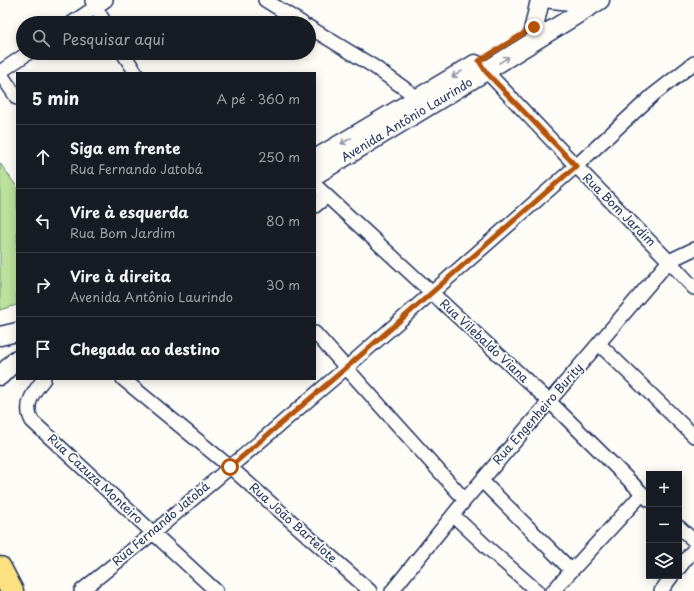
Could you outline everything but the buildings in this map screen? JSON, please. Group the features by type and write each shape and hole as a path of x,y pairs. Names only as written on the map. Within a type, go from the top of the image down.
{"highway":[{"path":"0,568 12,591"}],"main road":[{"path":"534,27 539,0"},
{"name":"Avenida Antônio Laurindo","path":"316,158 418,98 482,66 604,0"},
{"name":"Avenida Antônio Laurindo","path":"316,174 482,66 534,27 577,2"},
{"path":"0,336 16,332"},
{"path":"0,376 16,360"}],"street":[{"path":"265,0 291,16"},
{"path":"539,0 577,2 604,0"},
{"path":"81,16 98,2 103,16"},
{"path":"316,31 373,66 418,98"},
{"path":"16,96 0,72 18,60"},
{"path":"128,60 135,72"},
{"name":"Rua Fernando Jatobá","path":"81,591 153,533 346,368 576,166 653,95 694,63"},
{"name":"Rua Bom Jardim","path":"482,66 694,288"},
{"name":"Rua Vilebaldo Viana","path":"316,186 549,401 646,497"},
{"path":"316,205 327,196"},
{"name":"Rua Engenheiro Burity","path":"392,591 465,500 669,261 694,249"},
{"path":"316,334 465,500"},
{"path":"599,344 694,436"},
{"name":"Rua Cazuza Monteiro","path":"43,380 35,389 29,404 32,421 216,591"},
{"name":"Rua João Bartelote","path":"124,380 230,467 370,591"},
{"path":"482,481 571,570"},
{"path":"553,591 571,570 646,497"},
{"path":"453,515 537,591"},
{"path":"682,531 694,541"},
{"path":"682,564 694,549"},
{"path":"661,591 670,579"}],"green space":[{"path":"0,163 16,186 16,305 0,310"}],"route":[{"path":"230,467 346,368 576,166 486,72 479,61 534,27"}]}
